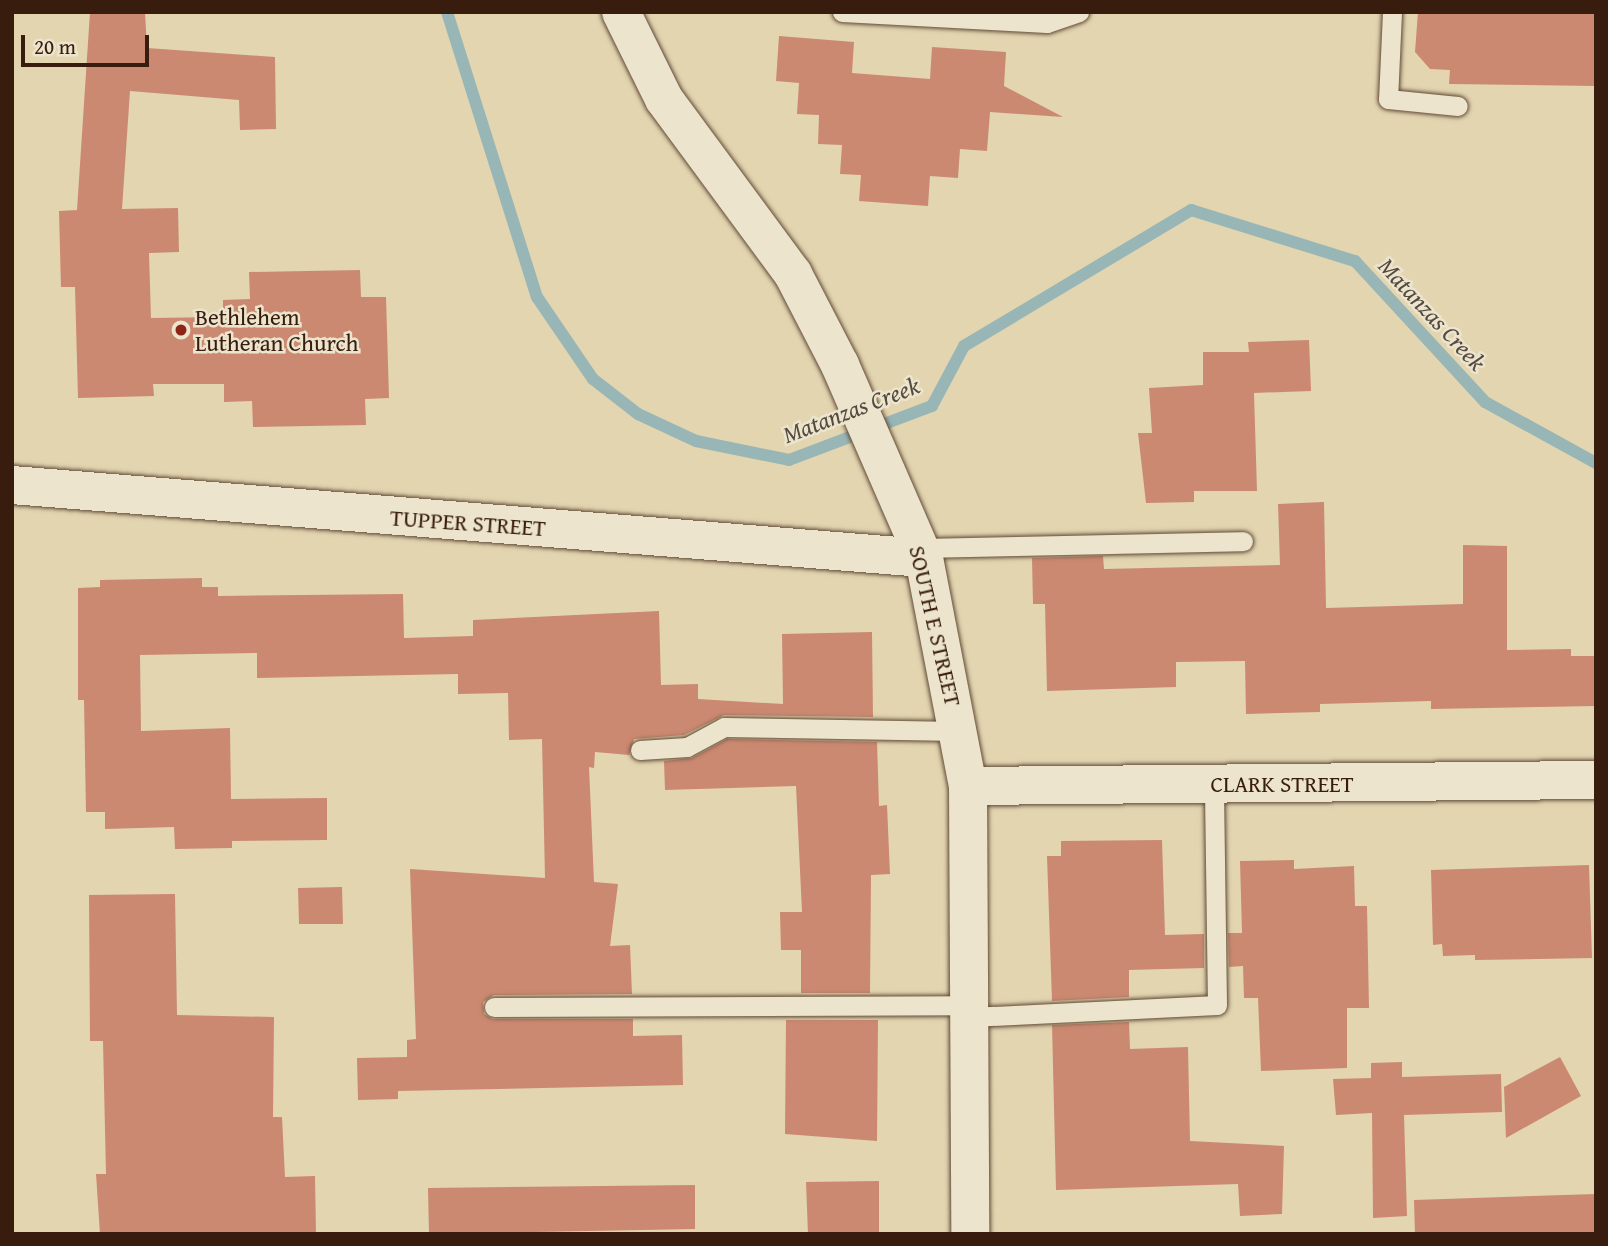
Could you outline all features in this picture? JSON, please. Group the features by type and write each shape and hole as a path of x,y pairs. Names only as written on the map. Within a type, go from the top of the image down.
{"street":[{"name":"SOUTH E STREET","path":"621,12 664,99 793,274 840,365 922,553 968,786 970,1234"},
{"name":"TUPPER STREET","path":"12,485 922,553"},
{"name":"CLARK STREET","path":"968,786 1596,780"}],"lane":[{"path":"842,12 1048,18 1079,12"},
{"path":"1392,12 1388,99 1458,106"},
{"path":"922,553 1243,541"},
{"path":"640,750 687,747 724,727 958,731"},
{"path":"494,1007 970,1011 1217,1005 1214,785"}],"building":[{"path":"90,12 145,12 147,48 275,57 276,129 240,130 239,100 130,91 122,209 178,208 179,252 149,253 151,318 223,317 223,300 250,299 249,272 360,270 361,297 386,297 389,398 365,399 366,425 253,427 252,401 224,402 224,384 153,384 154,396 78,398 75,287 61,287 59,211 77,210"},
{"path":"1418,12 1596,12 1596,86 1449,84 1450,70 1430,69 1415,52"},
{"path":"779,36 854,42 852,73 930,79 932,47 1006,52 1004,86 1063,117 990,112 987,151 960,149 958,178 930,176 928,206 859,201 861,175 840,174 842,145 818,144 819,115 797,114 799,83 776,81"},
{"path":"1309,340 1311,391 1254,393 1257,491 1194,491 1194,502 1146,503 1138,433 1152,433 1149,388 1203,385 1203,352 1249,352 1248,342"},
{"path":"1324,502 1326,608 1463,604 1463,545 1507,546 1507,650 1571,649 1571,656 1596,656 1596,706 1431,709 1431,701 1320,704 1320,712 1246,714 1245,661 1176,662 1176,687 1047,691 1045,604 1033,604 1032,558 1103,556 1104,569 1280,565 1278,504"},
{"path":"202,578 202,587 218,587 218,596 403,594 404,638 473,636 473,620 659,611 661,685 698,684 698,699 783,704 782,634 872,632 873,717 724,715 684,735 634,739 629,755 595,752 594,768 589,767 594,882 618,884 610,946 630,945 632,994 494,995 483,1002 484,1014 493,1019 633,1019 633,1036 682,1035 683,1085 398,1091 398,1099 358,1100 357,1058 407,1057 407,1040 416,1039 410,869 545,878 542,739 509,740 508,693 458,694 458,674 257,678 257,653 140,655 141,731 230,728 231,799 327,798 327,840 232,841 232,848 175,849 174,827 105,829 105,812 86,812 84,700 78,700 78,588 100,587 100,580"},
{"path":"727,739 877,742 879,806 887,805 890,874 871,875 870,993 801,993 801,950 781,950 780,912 802,912 796,786 665,790 664,761 692,758"},
{"path":"1162,840 1165,935 1204,934 1204,968 1129,970 1129,997 1052,1001 1047,856 1061,856 1061,841"},
{"path":"1294,860 1294,869 1354,866 1355,906 1367,906 1369,1008 1347,1008 1347,1068 1261,1071 1258,998 1244,998 1243,966 1229,967 1228,933 1242,933 1240,861"},
{"path":"1589,865 1592,958 1475,960 1475,955 1443,956 1442,944 1433,945 1431,870"},
{"path":"342,887 343,924 299,924 298,888"},
{"path":"175,894 177,1015 274,1017 273,1117 282,1117 285,1177 315,1176 316,1234 100,1234 96,1174 106,1174 103,1041 90,1041 89,895"},
{"path":"786,1020 878,1020 877,1141 785,1134"},
{"path":"1129,1022 1130,1049 1188,1047 1190,1141 1284,1146 1282,1214 1240,1216 1238,1184 1056,1190 1052,1025"},
{"path":"1560,1057 1581,1096 1506,1138 1504,1087"},
{"path":"1402,1062 1402,1077 1501,1074 1502,1112 1404,1115 1407,1216 1373,1218 1372,1113 1336,1115 1333,1079 1371,1078 1371,1063"},
{"path":"879,1181 879,1234 808,1234 806,1182"},
{"path":"695,1185 695,1229 429,1234 428,1188"},
{"path":"1596,1194 1596,1234 1415,1234 1414,1200"}],"waterway":[{"name":"Matanzas Creek","path":"447,12 537,297 593,379 638,414 696,441 789,460 932,406 964,346 1191,210 1355,261 1485,402 1596,463"}],"place":[{"name":"Bethlehem Lutheran Church","path":"181,330"}]}
